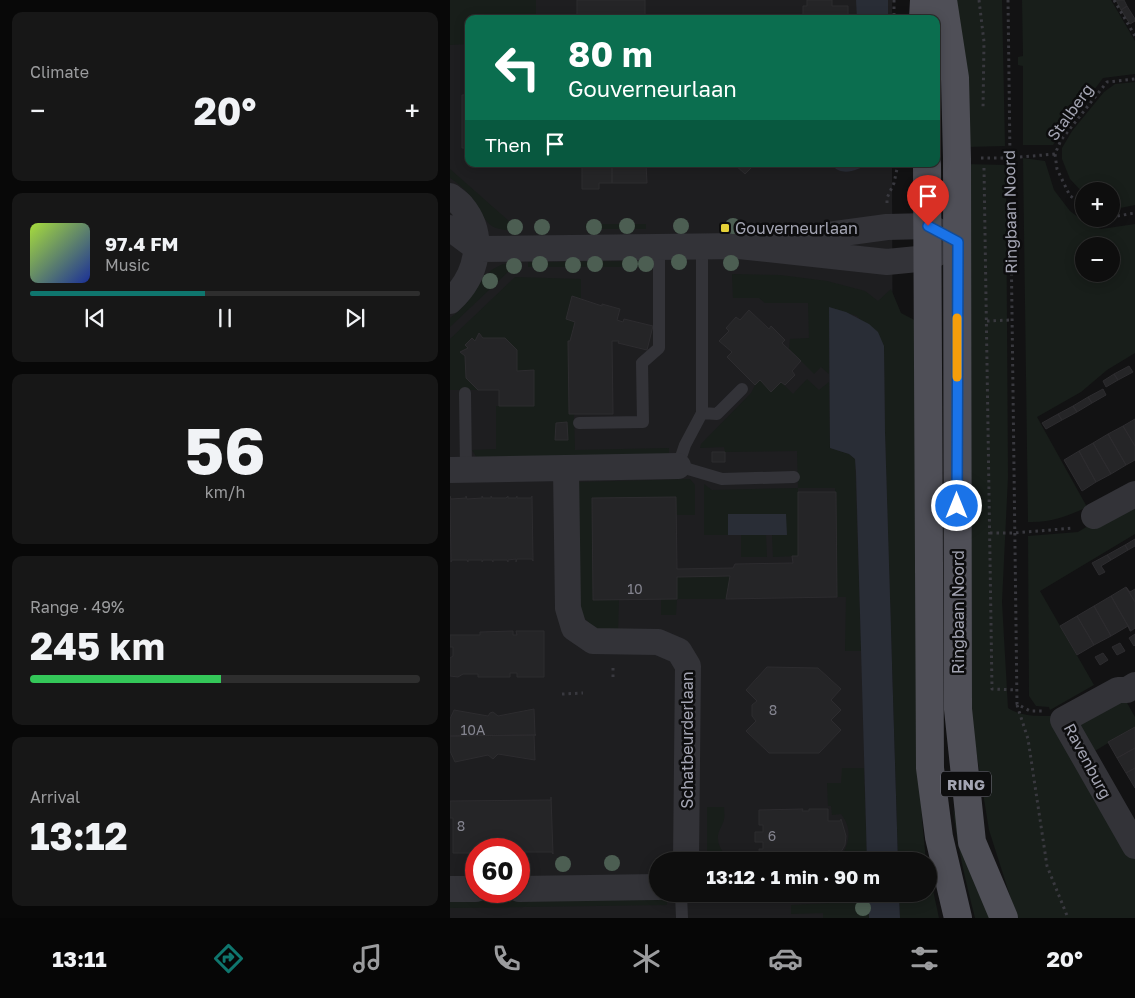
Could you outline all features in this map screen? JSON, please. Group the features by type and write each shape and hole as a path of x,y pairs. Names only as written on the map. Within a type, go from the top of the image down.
{"main road":[{"path":"923,15 924,0"},
{"name":"Ringbaan Noord","path":"943,0 955,78 958,159 958,709 972,842 1004,918"},
{"name":"Ringbaan Noord","path":"927,167 930,768 939,837 958,918"}],"street":[{"path":"450,196 462,206 474,226 478,248 474,265 466,282 450,301"},
{"path":"450,228 478,248 739,246 887,227 928,226 958,242"},
{"path":"739,246 887,262 928,258 958,242"},
{"path":"450,270 478,248"},
{"path":"458,469 678,466"},
{"name":"Schatbeurderlaan","path":"566,469 568,608 574,628 593,641 658,642 679,651 688,666 686,852"},
{"path":"1094,516 1135,494"},
{"name":"Ravenburg","path":"1135,685 1127,690 1118,690 1063,720 1135,846"},
{"path":"530,889 649,888"},
{"path":"450,889 465,889"}],"lane":[{"path":"702,247 702,413 685,446 678,466 722,479 794,477"},
{"path":"579,423 643,422 642,363 659,348 659,248"},
{"path":"702,413 717,414 742,389"},
{"path":"458,469 465,393"},
{"path":"681,902 682,918"}],"path":[{"path":"894,0 894,15"},
{"path":"979,0 984,42 983,118"},
{"name":"Ringbaan Noord","path":"1008,0 1017,704 1028,739 1047,866 1068,918"},
{"path":"1114,0 1135,36"},
{"name":"Stalberg","path":"1075,199 1070,196 1056,169 1055,154 1061,140 1107,82 1135,79"},
{"path":"984,150 987,251 992,689 1017,690"},
{"path":"1009,158 1055,154"},
{"path":"887,198 894,183 897,167"},
{"path":"1120,216 1135,213"},
{"path":"987,321 1011,320"},
{"path":"990,532 1014,533 1075,528 1094,516"},
{"path":"562,694 583,693"},
{"path":"1017,704 1030,711 1051,712 1063,720"}],"shaded area":[{"path":"450,0 536,0 536,15 465,15 465,44 450,45"},
{"path":"471,0 892,0 892,15 465,15 465,167 892,167 893,467 890,852 649,852 649,902 890,902 890,918 450,918 450,3"},
{"path":"856,0 888,0 888,15 857,15"},
{"path":"953,0 1002,0 1005,146 966,147"},
{"path":"1022,0 1111,0 1135,41 1135,74 1103,78 1053,145 1023,145 1023,66 1018,65 1018,57 1023,56"},
{"path":"1135,82 1135,205 1120,208 1120,182 1075,182 1075,184 1070,179 1062,159 1062,148 1072,131 1104,92 1115,84"},
{"path":"1023,158 1045,161 1054,190 1075,215 1075,227 1097,227 1101,229 1135,224 1135,353 1107,370 1081,392 1037,417 1087,507 1059,518 1028,522"},
{"path":"964,164 1006,165 1008,477 1002,602 1008,708 1035,716 1053,716 1135,858 1135,918 1017,918 989,830 973,731 968,658"},
{"path":"834,167 863,167 849,172"},
{"path":"450,169 511,223 518,224 519,230 499,229 492,226 484,218 469,194 450,178"},
{"path":"585,224 646,224 646,229 586,229"},
{"path":"652,261 652,267 528,267 528,262"},
{"path":"503,264 517,264 517,268 512,268 450,327 450,318 466,304 487,274"},
{"path":"732,274 780,275 827,281 865,291 878,301 891,289 901,313 922,324 919,753 925,852 898,852 884,346 857,316 829,307 829,374 821,367 814,374 789,349 790,339 809,338 808,303 765,303 759,298 733,298"},
{"path":"515,277 581,279 581,299 572,297 566,319 575,322 570,341 568,341 569,414 574,414 575,450 669,448 669,456 477,458 472,450 496,449 496,406 534,406 534,371 517,371 517,350 505,338 483,338 479,333 475,341 472,338 465,345 468,348 460,352 465,356 466,378 478,390 450,390 450,339"},
{"path":"829,307 846,312 869,324 878,332 884,346 898,852 867,852 855,459 849,454 830,448"},
{"path":"807,379 819,390 829,382 830,448 849,454 855,459 861,651 845,651 846,597 837,597 835,488 798,488 797,451 725,452 724,447 700,448 701,444 751,393 760,380 771,391 781,382 793,394"},
{"path":"690,479 695,485 695,515 676,515 675,497 592,498 593,599 619,599 618,632 600,630 590,624 579,609 577,482"},
{"path":"704,484 712,490 798,488 798,556 773,557 772,535 787,535 728,514 728,535 704,535"},
{"path":"1135,506 1135,534 1040,591 1094,685 1050,710 1049,707 1036,706 1029,696 1028,536 1078,532 1096,521"},
{"path":"728,514 786,514 787,535 728,535"},
{"path":"741,535 766,535 767,557 741,557"},
{"path":"730,576 726,599 677,599 676,615 661,615 661,599 677,577"},
{"path":"1122,694 1135,717 1135,727 1088,755 1077,720"},
{"path":"842,768 864,768 867,852 844,852 849,835 847,824 841,814 832,815 831,806 828,806 827,783 841,783"},
{"path":"707,807 724,807 724,818 718,833 719,845 722,852 707,852"},
{"path":"953,809 993,918 975,918 959,850"},
{"path":"649,900 649,902 667,902 667,905 450,908 450,901 465,901 465,903 530,903 530,901"},
{"path":"868,902 869,918 823,918 823,913 791,914 791,905"},
{"path":"868,902 899,902 900,918 869,918"},
{"path":"899,902 936,902 939,918 900,918"}],"building":[{"path":"577,0 645,0 645,15 577,15"},
{"path":"807,0 832,0 832,6 848,6 848,15 803,15 803,6 807,6"},
{"path":"1116,0 1124,0 1127,6 1121,10"},
{"path":"1127,6 1135,19 1130,24 1121,10"},
{"path":"462,95 465,95 465,148 462,148"},
{"path":"582,167 612,167 612,183 599,183 599,189 582,189"},
{"path":"612,167 646,167 647,183 612,183"},
{"path":"737,167 752,167 745,174"},
{"path":"572,296 602,306 602,304 620,309 617,320 623,322 624,319 653,326 647,350 618,343 619,341 612,341 613,414 569,414 568,341 570,341 575,322 566,319"},
{"path":"749,310 769,329 771,326 785,340 782,343 801,361 792,371 795,375 785,385 781,382 771,392 760,380 755,385 727,357 732,352 719,341 729,331 726,328 736,317 740,320"},
{"path":"479,333 483,338 505,338 517,350 517,371 534,370 534,406 499,406 499,390 478,390 466,378 465,356 460,352 468,348 465,345 472,338 475,341"},
{"path":"1129,366 1133,372 1118,380 1114,374"},
{"path":"1114,374 1118,380 1106,387 1103,381"},
{"path":"1103,389 1106,395 1092,403 1088,397"},
{"path":"1088,397 1092,403 1077,412 1073,406"},
{"path":"1073,406 1077,412 1062,420 1058,414"},
{"path":"1058,414 1062,420 1046,429 1042,423"},
{"path":"1135,419 1135,446 1123,426"},
{"path":"567,422 568,440 555,440 556,423"},
{"path":"1123,426 1135,446 1135,460 1126,465 1108,434"},
{"path":"1108,434 1126,465 1111,474 1093,443"},
{"path":"1093,443 1111,474 1096,482 1079,451"},
{"path":"1079,451 1096,482 1082,491 1064,460"},
{"path":"712,452 725,452 725,462 712,462"},
{"path":"798,492 836,492 837,597 726,599 730,576 677,577 677,599 593,600 592,498 676,497 677,569 733,568 735,564 793,563 792,556 798,556"},
{"path":"450,496 451,499 466,498 466,496 467,499 482,498 482,496 483,498 491,498 491,496 492,498 506,498 508,496 508,498 516,498 517,496 517,498 531,498 532,496 533,561 532,559 517,559 516,562 516,559 508,560 508,562 507,560 493,560 493,562 492,560 483,560 482,562 482,560 468,560 468,562 467,560 452,560 451,562"},
{"path":"1135,539 1135,546 1128,550 1125,545"},
{"path":"1125,545 1128,550 1111,560 1107,555"},
{"path":"1107,555 1111,560 1101,566 1105,572 1099,575 1092,563"},
{"path":"1126,587 1135,602 1135,628 1131,631 1111,596"},
{"path":"1126,587 1130,592 1135,589 1135,602"},
{"path":"1111,596 1131,631 1128,626 1111,636 1094,606"},
{"path":"1094,606 1111,636 1094,645 1077,616"},
{"path":"1077,616 1094,645 1077,655 1060,626"},
{"path":"513,631 513,635 517,635 516,631 544,631 544,677 517,677 517,673 510,673 510,677 478,677 478,674 463,674 458,677 450,676 450,658 453,656 453,647 450,647 450,635 480,635 480,632"},
{"path":"1135,634 1135,645 1134,646 1129,638"},
{"path":"1120,643 1125,651 1117,655 1112,647"},
{"path":"1103,653 1108,660 1100,665 1095,657"},
{"path":"767,667 818,668 841,689 831,700 841,710 831,720 841,730 819,753 769,753 746,731 756,721 752,716 752,705 757,701 746,690"},
{"path":"534,709 536,735 450,736 450,719 454,710 488,716 493,712 498,716"},
{"path":"1135,727 1135,748 1117,758 1108,742"},
{"path":"534,735 535,760 498,754 493,759 488,755 455,762 450,751 450,736"},
{"path":"1135,748 1135,768 1126,773 1117,758"},
{"path":"1135,768 1135,788 1126,773"},
{"path":"551,797 553,854 552,852 530,852 530,838 465,838 465,853 453,853 453,818 450,818 450,801 551,800"},
{"path":"803,809 802,811 809,811 809,809 828,809 828,821 840,821 841,819 846,836 845,845 841,852 759,852 759,849 763,849 763,842 755,842 755,832 763,832 763,825 759,825 759,810"}],"slow traffic":[{"path":"957,318 957,377"}],"place":[{"name":"Gouverneurlaan","path":"725,228"}],"route":[{"path":"928,226 958,242 957,506"}]}
